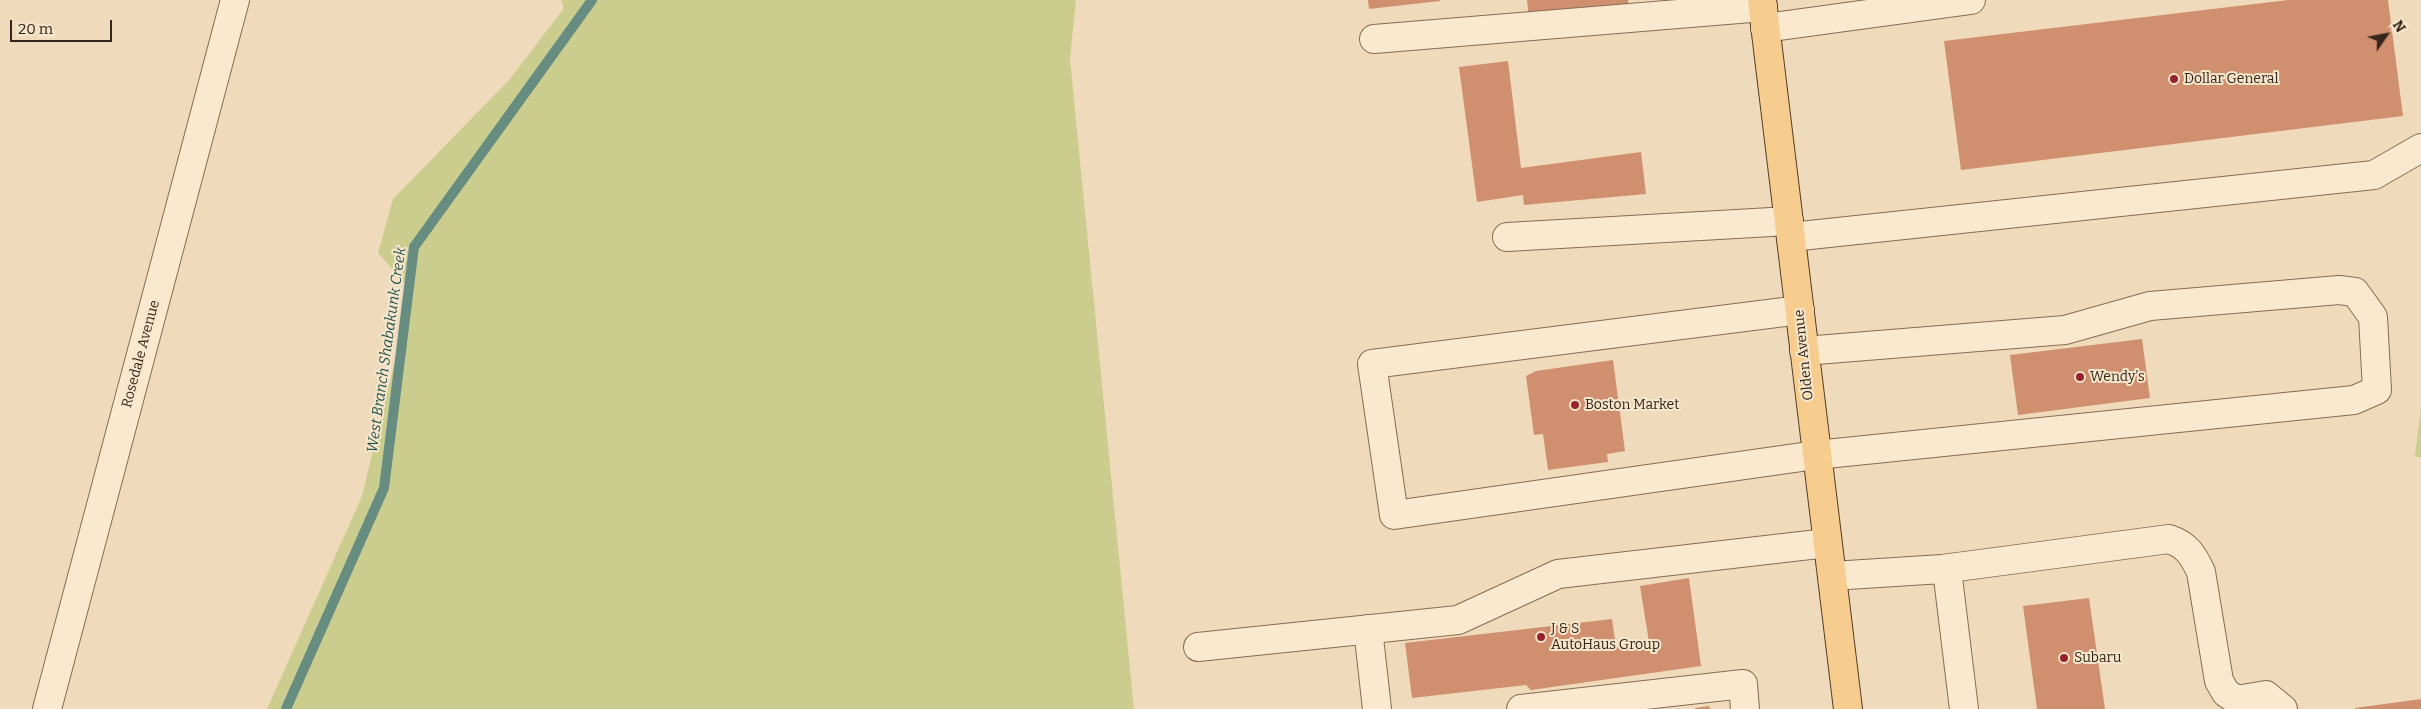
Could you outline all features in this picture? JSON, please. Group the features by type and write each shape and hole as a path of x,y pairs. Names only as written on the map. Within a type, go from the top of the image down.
{"main road":[{"name":"Olden Avenue","path":"1764,12 1848,709"}],"street":[{"name":"Rosedale Avenue","path":"48,709 235,0"},
{"path":"1374,39 1764,12 1971,0"},
{"path":"1507,237 1790,229 2374,175 2421,148"},
{"path":"1800,310 1372,364 1394,515 1816,455 2354,400 2377,390 2373,317 2354,292 2339,290 2150,306 2065,330 1804,351"},
{"path":"1832,576 1942,569 2169,539 2182,544 2193,555 2201,572 2219,682 2226,694 2237,700 2266,695 2283,709"},
{"path":"1198,647 1458,620 1558,574 1827,543"},
{"path":"1942,569 1948,578 1964,709"},
{"path":"1368,629 1377,709"},
{"path":"1521,709 1743,684 1745,709"}],"green space":[{"path":"561,0 1076,0 1070,59 1134,709 267,709 362,496 412,291 378,253 393,199 510,79 564,8"},
{"path":"2421,406 2421,458 2415,456"}],"building":[{"path":"1368,0 1440,0 1440,1 1369,9"},
{"path":"1527,0 1628,0 1629,7 1529,19"},
{"name":"Dollar General","path":"2288,0 2388,0 2403,116 1961,170 1944,41"},
{"path":"1508,61 1521,168 1641,152 1646,194 1524,205 1523,195 1477,202 1459,67"},
{"name":"Wendy's","path":"2142,339 2150,398 2018,415 2010,355"},
{"name":"Boston Market","path":"1613,360 1625,451 1607,454 1608,462 1548,470 1543,434 1534,435 1526,376 1536,371"},
{"name":"J & S AutoHaus Group","path":"1689,578 1701,666 1531,690 1526,685 1412,698 1405,643 1612,619 1616,647 1649,642 1640,586"},
{"name":"Subaru","path":"2089,598 2105,709 2037,709 2023,606"},
{"path":"2421,699 2421,709 2355,709 2355,708"},
{"path":"1709,706 1710,709 1695,709 1695,708"}],"waterway":[{"name":"West Branch Shabakunk Creek","path":"286,709 384,488 414,247 592,0"}],"place":[{"name":"Dollar General","path":"2174,79"},
{"name":"Wendy's","path":"2080,377"},
{"name":"Boston Market","path":"1575,405"},
{"name":"J & S AutoHaus Group","path":"1541,637"},
{"name":"Subaru","path":"2064,658"}]}
